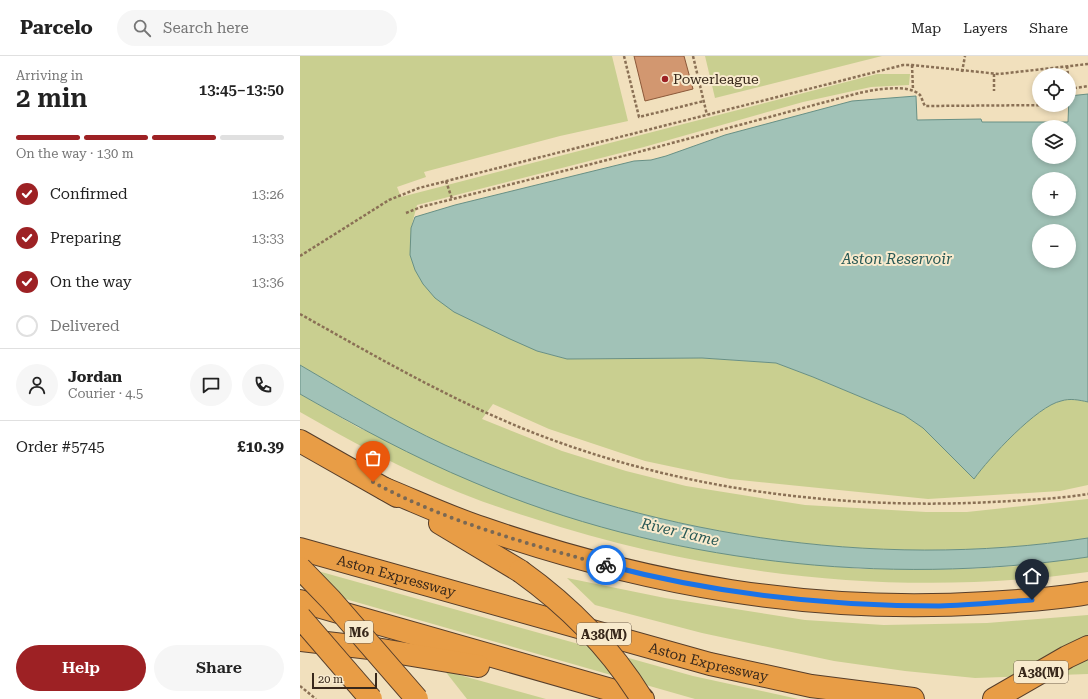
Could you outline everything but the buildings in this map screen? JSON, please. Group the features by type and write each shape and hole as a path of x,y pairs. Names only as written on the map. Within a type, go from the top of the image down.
{"highway":[{"path":"300,441 385,489 520,571 553,595 597,638 622,669 642,699"},
{"path":"385,489 481,528 559,553 657,579 706,588 820,602 940,606 1044,599 1088,593"},
{"name":"Aston Expressway","path":"300,549 710,664 811,686 913,699"},
{"name":"M6","path":"300,568 331,600 417,699"},
{"path":"300,601 642,699"},
{"name":"M6","path":"300,617 371,699"},
{"path":"300,640 370,648 451,661 617,692"},
{"name":"A38(M)","path":"994,699 1067,657 1088,647"}],"path":[{"path":"624,56 639,117 704,101"},
{"path":"693,56 707,115"},
{"path":"962,72 965,56"},
{"path":"300,256 389,200 419,188 903,65 994,74 1088,64"},
{"path":"912,65 913,90"},
{"path":"994,74 994,90"},
{"path":"1076,88 1088,86"},
{"path":"406,213 421,207 631,154 824,101 876,90 913,90 921,96 925,106 1032,105"},
{"path":"446,181 452,199"},
{"path":"300,314 450,396 503,420 578,448 665,473 713,484 799,496 917,505 1020,500 1088,494"},
{"path":"300,686 316,699"}],"green space":[{"path":"300,56 612,56 628,121 560,136 424,172 426,177 397,187 401,197 877,74 910,74 909,85 871,87 803,102 644,147 417,205 411,228 537,351 567,359 702,358 776,363 904,415 923,428 974,478 1002,446 1039,412 1064,400 1088,402 1088,485 1060,491 928,499 730,479 645,461 549,429 493,404 482,419 562,451 626,471 686,486 805,505 926,512 967,512 1088,499 1088,538 1007,547 925,550 842,547 760,538 679,523 599,502 521,476 445,445 390,417 300,365"},
{"path":"705,56 882,56 715,98"},
{"path":"300,394 359,428 610,529 665,543 723,553 860,569 966,569 1018,566 1088,557 1088,572 1018,580 948,583 877,582 807,576 737,567 667,555 599,538 532,518 476,499 437,483 378,455 300,412"},
{"path":"300,566 693,676 798,699 695,699 300,586"},
{"path":"567,578 665,598 805,620 884,625 987,623 1088,615 1088,674 975,678 905,671 834,661 702,633 595,605"},
{"path":"445,671 546,699 467,699"}],"water":[{"name":"Aston Reservoir","path":"1088,94 1088,402 1064,400 1039,412 1002,446 974,479 923,428 904,415 776,363 702,358 567,359 537,351 454,312 435,298 423,284 415,270 410,255 411,228 415,217 455,205 634,161 651,160 725,135 852,101 916,96 917,120 981,119 982,122 1032,122 1032,164 1076,164 1076,120 1068,120 1068,112 1076,112 1076,95"},
{"name":"River Tame","path":"300,365 390,417 445,445 521,476 599,502 679,523 760,538 842,547 925,550 1007,547 1088,538 1088,557 1011,566 933,569 854,568 775,561 697,549 620,532 545,510 473,482 385,441 300,394"}],"way so far":[{"path":"373,482 385,489 481,528 559,553 606,565"}],"place":[{"name":"Powerleague","path":"665,79"}],"route":[{"path":"606,565 657,579 706,588 820,602 940,606 1032,600"}]}
